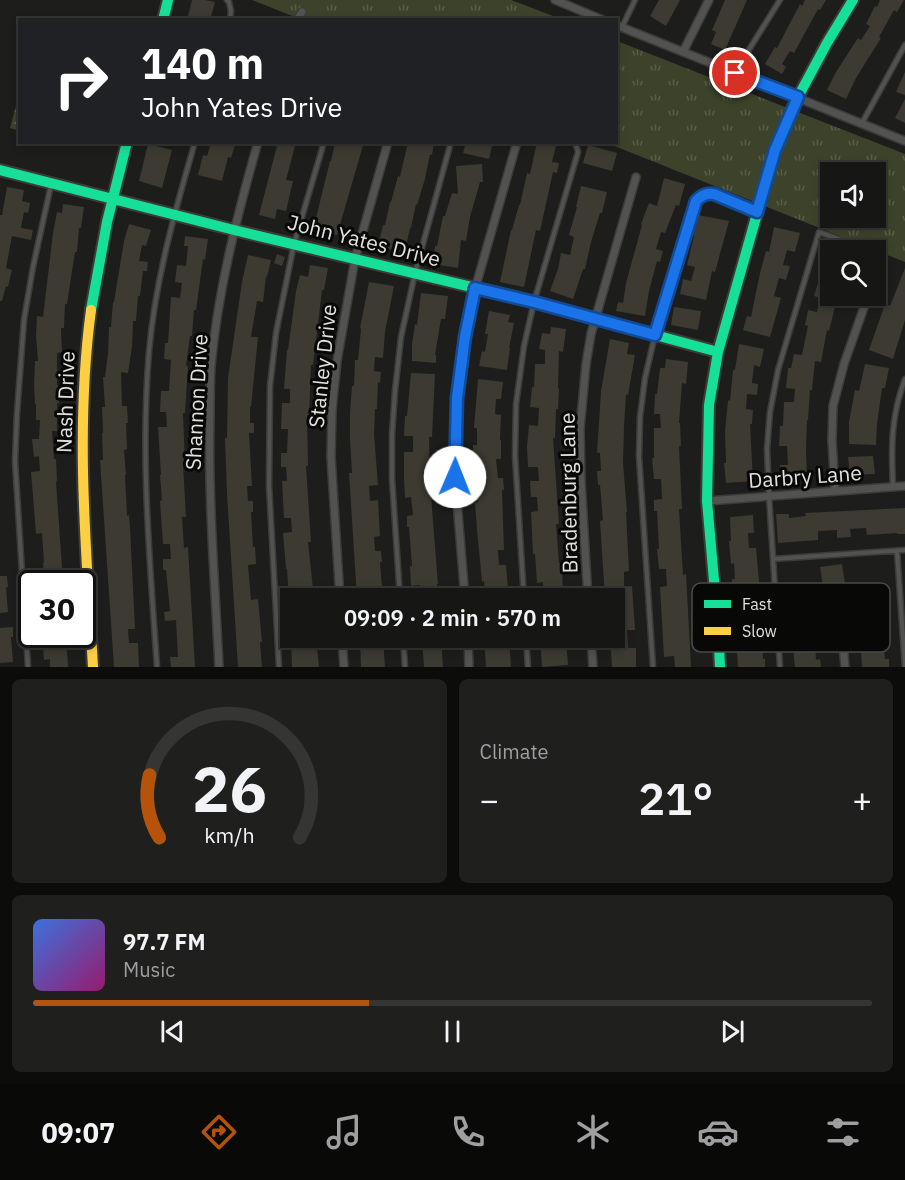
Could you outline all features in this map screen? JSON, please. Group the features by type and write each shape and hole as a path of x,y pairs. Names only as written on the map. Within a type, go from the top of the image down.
{"street":[{"path":"164,18 168,0"},
{"path":"555,0 567,2 599,18"},
{"path":"683,52 709,0"},
{"path":"714,583 707,501 709,405 718,352 775,150 798,97 826,43 853,0"},
{"path":"619,26 905,141"},
{"name":"Nash Drive","path":"93,667 84,519 85,357 98,262 126,144"},
{"name":"Shannon Drive","path":"219,667 210,494 211,365 227,260 257,144"},
{"name":"Stanley Drive","path":"339,588 331,457 332,410 337,361 355,259 387,144"},
{"path":"464,588 455,477 457,398 465,337 475,288 516,144"},
{"name":"John Yates Drive","path":"0,170 234,230 534,302 718,352"},
{"name":"Bradenburg Lane","path":"587,588 580,429 591,334 636,177"},
{"path":"835,491 833,406 844,364 864,306"},
{"name":"Darbry Lane","path":"707,501 905,486"},
{"path":"343,648 344,667"},
{"path":"468,648 469,667"},
{"path":"592,648 593,667"},
{"path":"719,652 720,667"},
{"path":"844,652 845,667"}],"lane":[{"path":"226,0 229,2 230,18"},
{"path":"619,26 635,0"},
{"path":"735,73 780,0"},
{"path":"862,124 905,45"},
{"path":"157,667 146,499 145,452 149,351 174,214 194,144"},
{"path":"279,667 269,485 270,386 276,333 294,244 323,144"},
{"path":"399,588 392,478 392,435 401,337 415,273 450,144"},
{"path":"523,588 514,456 516,404 524,346 534,302 578,152 576,144"},
{"path":"28,667 15,462 17,413 24,320 51,183"},
{"path":"653,667 639,456 640,417 645,378 655,335 696,201 707,193 714,194 757,212"},
{"path":"775,583 767,449 770,412 776,380 819,232 841,240"},
{"path":"893,487 891,447 893,422 905,379"},
{"path":"897,550 905,667"},
{"path":"773,559 905,550"},
{"path":"404,648 405,667"},
{"path":"527,648 528,667"},
{"path":"779,652 780,667"}],"green space":[{"path":"252,0 511,0 558,18 297,18"},
{"path":"618,41 905,154 905,262 886,254 886,240 850,240 610,144 618,144"},
{"path":"18,99 18,131 10,128"}],"building":[{"path":"192,0 215,2 211,18 188,16"},
{"path":"659,0 680,0 666,26 650,16"},
{"path":"725,0 747,0 725,50 711,44 716,32 712,30"},
{"path":"805,0 826,0 820,10 818,9 794,53 790,51 782,64 786,67 782,74 765,64 775,47 777,48 800,4 802,6"},
{"path":"880,0 904,0 897,12 894,10 879,37 881,38 846,99 827,90 858,38 861,40 870,26 866,24"},
{"path":"905,72 905,95 896,92"},
{"path":"905,99 905,123 895,118"},
{"path":"148,144 172,150 162,188 139,181"},
{"path":"210,144 235,144 231,158 228,157 222,181 198,175 203,155 207,156"},
{"path":"277,144 295,144 286,180 293,181 286,211 277,209 275,219 259,215"},
{"path":"335,144 363,144 337,235 313,230"},
{"path":"408,144 434,144 406,246 398,244 396,251 378,246 398,176 400,177"},
{"path":"465,144 493,144 489,159 463,153"},
{"path":"537,144 556,144 552,162 559,163 557,173 553,172 540,231 536,230 524,287 500,282 511,230 520,205 527,173 530,174"},
{"path":"588,145 617,153 612,171 583,163"},
{"path":"482,164 483,182 480,182 466,241 461,240 458,268 433,264 443,216 445,216 452,193 458,194 456,166"},
{"path":"664,178 685,184 679,206 676,205 665,233 661,232 656,249 663,251 660,262 657,261 645,316 616,311 618,302 623,303 641,224 649,203 657,206"},
{"path":"581,186 607,192 585,269 583,269 573,299 550,291 561,253 570,255 574,237 569,235"},
{"path":"7,187 24,190 22,201 30,203 28,213 24,212 21,228 33,230 31,240 12,236 6,268 12,270 8,287 6,286 2,301 0,301 0,215 2,215"},
{"path":"63,204 84,207 67,304 65,304 64,328 61,328 62,352 57,353 59,403 57,403 57,431 52,431 54,459 56,459 62,570 44,570 42,533 36,534 31,472 40,471 39,456 34,457 32,439 39,439 40,420 36,420 34,386 35,361 38,361 36,335 37,316 43,317 57,212 62,213"},
{"path":"698,215 729,221 715,272 712,271 706,300 680,294 683,279 691,281 695,267 687,265"},
{"path":"129,224 151,230 146,246 142,245 139,261 148,262 147,271 143,271 136,321 133,321 128,373 121,372 122,406 127,406 128,423 126,423 127,449 124,450 135,629 128,629 129,643 138,643 139,667 114,667 100,460 103,460 102,407 105,407 103,377 105,377 108,353 109,327 111,327 113,302"},
{"path":"774,227 800,233 795,252 787,250 783,265 790,266 786,280 779,278 774,296 781,298 770,337 743,330 747,316 751,317 760,273 766,251 769,252"},
{"path":"185,236 208,239 196,310 194,310 192,336 190,336 186,366 188,366 185,413 183,413 186,517 182,517 184,548 188,547 195,667 171,667 170,657 178,657 176,620 165,621 164,612 170,611 163,559 171,559 170,544 163,544 158,427 167,427 166,412 160,412 161,391 169,391 171,360 164,359 165,343 168,343 171,297 180,298 182,283 175,282 177,265 186,266 188,246 184,246"},
{"path":"277,254 285,257 282,266 274,263"},
{"path":"248,255 271,260 266,276 263,302 257,301 251,337 258,337 250,407 250,423 254,423 254,433 249,433 252,486 247,486 248,501 253,501 253,512 251,512 256,564 248,565 251,600 258,599 262,667 238,667 225,438 227,438 228,378"},
{"path":"310,265 328,268 324,290 322,290 313,365 311,365 309,415 307,415 308,466 306,466 311,542 308,542 313,588 288,588 283,533 292,532 291,518 284,518 282,481 287,481 286,467 281,467 281,453 287,453 288,429 281,429 282,403 290,403 290,389 284,389 296,291 300,275 308,277"},
{"path":"905,268 905,320 893,359 869,350 884,306 890,306"},
{"path":"369,282 394,286 385,332 383,358 375,357 374,371 381,372 380,383 378,382 374,434 378,485 369,486 370,501 378,500 380,536 374,537 375,551 381,551 382,587 380,588 356,588 349,473 352,473 350,413 352,386 354,386 355,360 358,360 360,328"},
{"path":"818,283 820,284 820,298 814,296"},
{"path":"421,293 448,296 445,319 441,319 435,355 436,363 412,361 412,344"},
{"path":"820,298 820,306 835,306 829,331 827,330 821,362 815,361 812,390 810,390 807,420 807,478 781,480 780,465 788,465 787,446 779,446 780,426 783,426 784,402 794,402 795,389 786,388 788,368 791,368 794,354 802,355 808,326 805,325 808,310 817,312"},
{"path":"674,307 701,311 698,330 671,325"},
{"path":"489,311 510,315 508,322 514,323 507,370 479,366 482,351 485,352"},
{"path":"551,327 566,329 563,352 559,351 558,409 556,409 555,438 553,438 559,524 556,524 559,563 562,563 563,588 543,588 543,582 537,583 531,512 538,511 537,497 531,497 530,481 539,481 538,467 528,467 529,425 538,426 539,408 530,407 535,364 545,364 545,350 539,349 542,333 550,334"},
{"path":"610,339 629,343 627,354 635,355 628,395 626,395 624,426 623,463 629,571 624,572 624,587 632,586 635,630 627,630 628,648 636,648 636,667 612,667 611,648 625,648 625,588 604,588 600,521 603,520 597,471 601,471 600,453 597,453 601,391"},
{"path":"739,344 764,349 760,367 754,365 752,383 758,384 757,395 747,394 746,409 753,410 752,424 750,424 753,481 726,483 725,432 728,400 730,401 733,370 735,370"},
{"path":"666,359 688,362 686,384 682,383 679,423 682,509 679,509 683,575 686,574 691,667 675,667 674,656 664,657 660,587 667,586 666,569 659,569 657,511 654,511 654,500 662,499 661,479 654,479 652,458 654,458 654,428 661,428 660,414 654,414 655,394 657,394 660,368 665,368"},
{"path":"865,364 889,368 885,388 882,388 876,445 849,444 849,422 855,390 859,391"},
{"path":"411,373 435,374 432,437 429,437 437,588 411,586 410,566 412,566 407,516 413,515 411,497 405,498 404,452 413,452 413,436 404,436 405,416 407,416"},
{"path":"478,379 503,382 501,399 496,399 495,414 501,415 501,459 496,459 498,478 503,478 504,490 502,490 504,550 498,550 499,565 506,565 508,588 484,588 484,581 482,581 475,503 478,502 475,459 473,459 473,445 477,445 477,428 474,428"},
{"path":"873,456 875,474 850,475 848,457"},
{"path":"905,508 905,534 867,535 866,528 850,529 851,537 837,538 837,530 818,531 818,540 778,543 776,514 789,514 789,518 806,516 805,513"},
{"path":"753,515 754,533 748,533 749,548 756,548 759,583 732,583 732,579 735,579 729,541 731,541 730,517"},
{"path":"842,564 845,583 822,583 820,567"},
{"path":"0,576 7,576 8,612 0,613"},
{"path":"13,627 13,637 11,637 13,662 0,663 0,628"},
{"path":"43,648 67,648 68,667 50,667 50,659 44,660"},
{"path":"291,648 317,648 319,667 292,667"},
{"path":"360,648 384,648 385,667 361,667"},
{"path":"423,648 442,648 443,667 424,667"},
{"path":"485,648 510,648 511,667 486,667"},
{"path":"541,648 567,648 568,665 542,667"},
{"path":"737,652 762,652 765,667 738,667"},
{"path":"793,652 816,652 816,660 820,659 821,667 795,667"},
{"path":"861,652 884,652 885,659 889,659 889,667 862,667"}],"traffic: fast":[{"path":"164,18 168,0"},
{"path":"714,583 707,501 709,405 718,352 775,150 798,97 853,0"},
{"path":"91,310 107,222 126,144"},
{"path":"0,170 234,230 534,302 718,352"},
{"path":"719,652 720,667"}],"traffic: slow":[{"path":"91,310 86,354 83,488 93,667"}],"route":[{"path":"455,477 457,398 465,337 475,288 655,335 696,201 707,193 714,194 757,212 775,150 798,97 735,73"}]}
